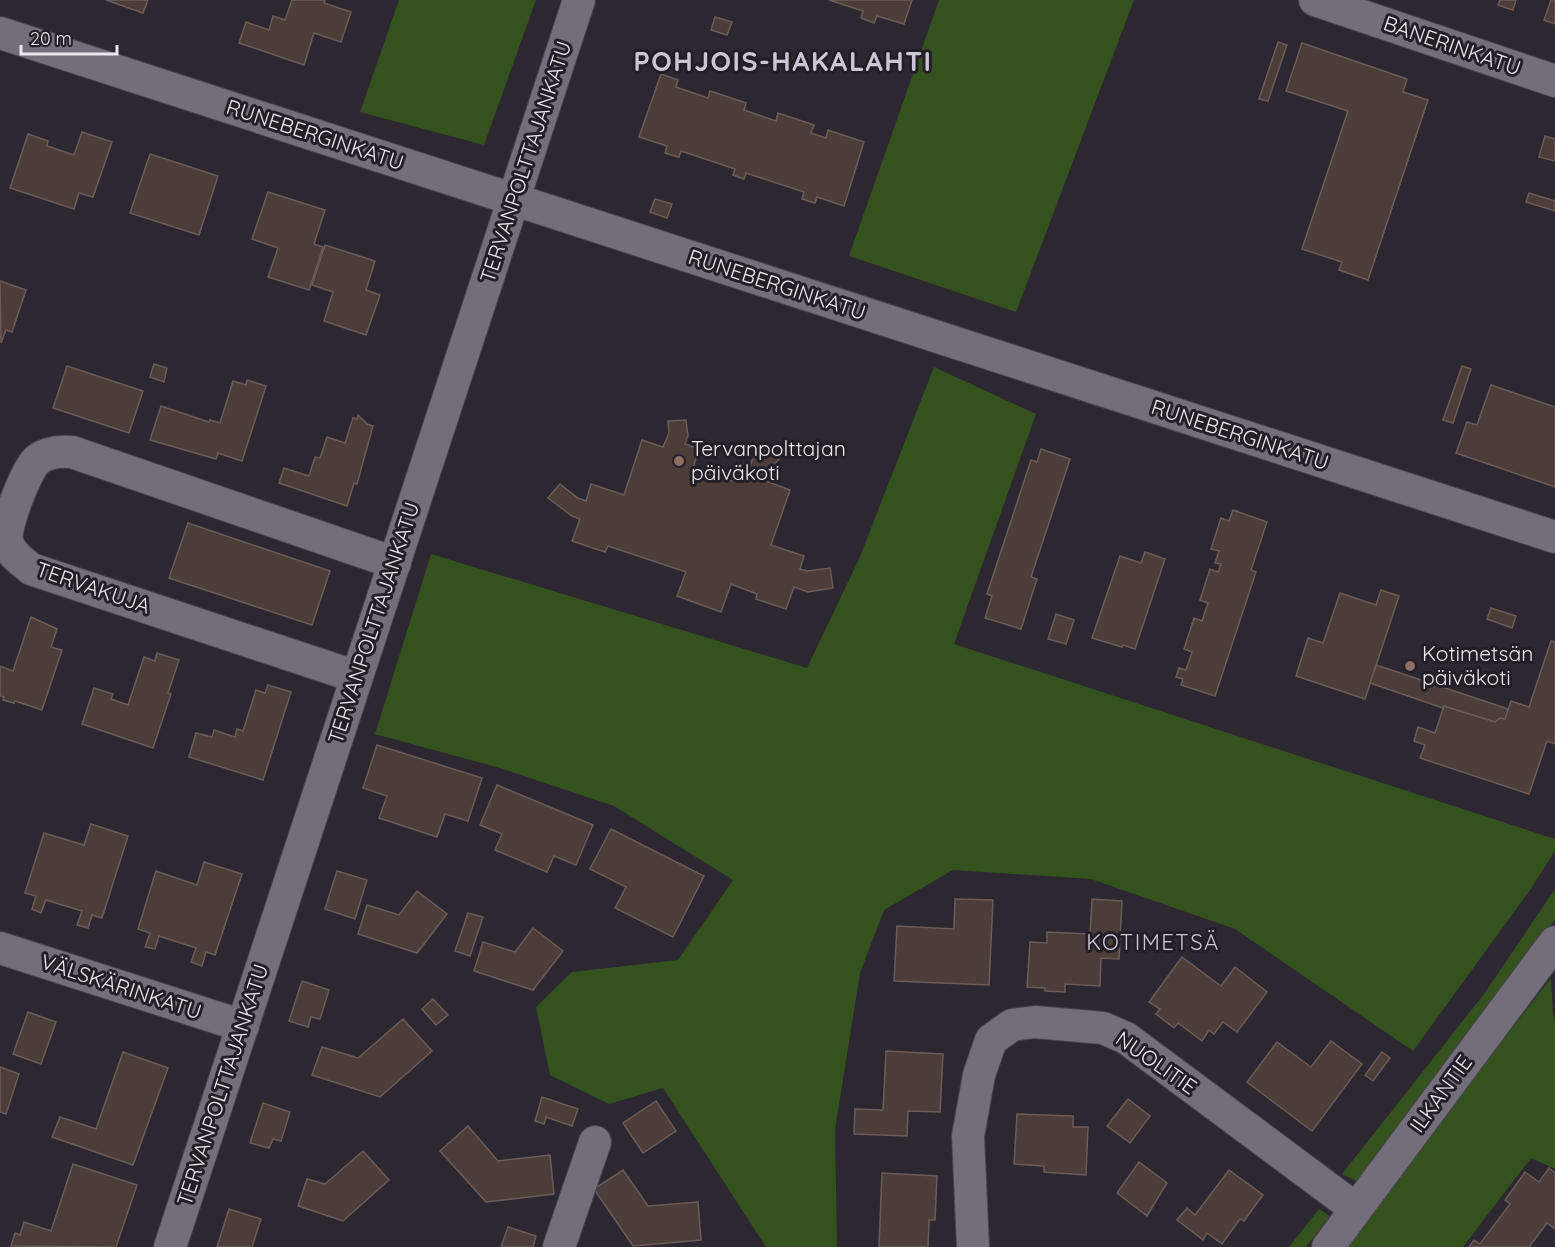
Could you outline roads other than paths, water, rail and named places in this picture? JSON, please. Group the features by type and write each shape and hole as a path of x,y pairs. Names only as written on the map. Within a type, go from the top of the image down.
{"street":[{"name":"TERVANPOLTTAJANKATU","path":"170,1247 579,0"},
{"name":"BANERINKATU","path":"1315,0 1555,81"},
{"name":"RUNEBERGINKATU","path":"0,33 1555,537"},
{"name":"TERVAKUJA","path":"357,677 31,568 11,550 6,539 16,500 28,472 38,459 56,451 72,452 395,563"},
{"name":"ILKANTIE","path":"1328,1247 1555,942"},
{"name":"VÄLSKÄRINKATU","path":"0,948 243,1026"},
{"name":"NUOLITIE","path":"973,1247 968,1137 979,1075 991,1040 1012,1025 1035,1022 1103,1028 1126,1038 1356,1209"},
{"path":"559,1247 595,1142"}],"place":[{"name":"Tervanpolttajan päiväkoti","path":"679,461"},
{"name":"Kotimetsän päiväkoti","path":"1410,666"}],"district":[{"name":"POHJOIS-HAKALAHTI","path":"783,62"},
{"name":"KOTIMETSÄ","path":"1153,942"}]}
